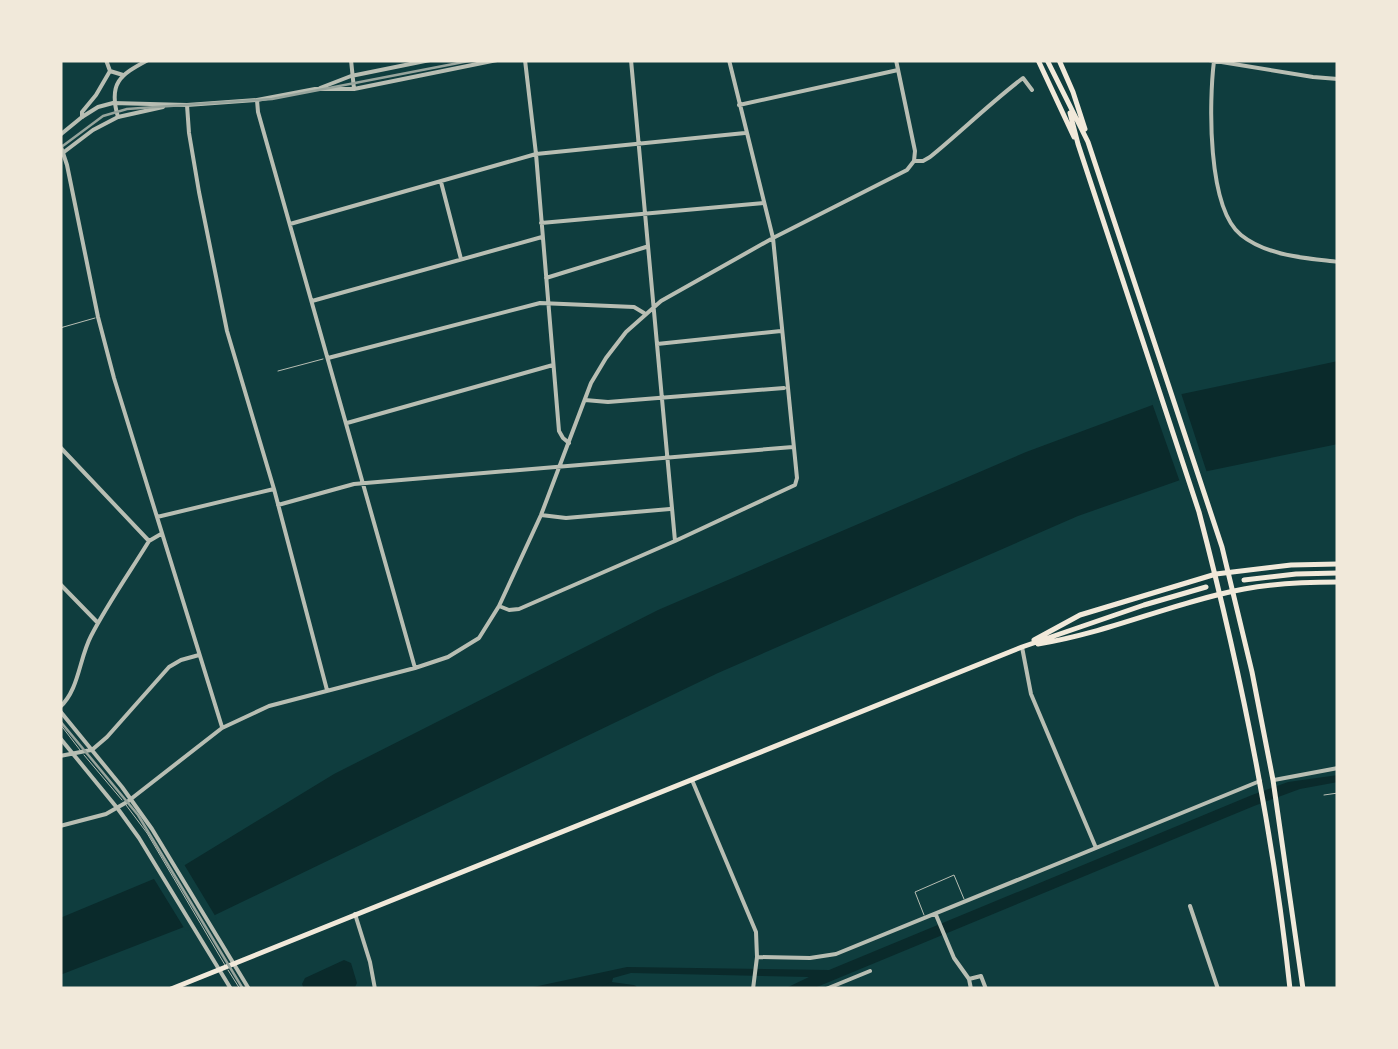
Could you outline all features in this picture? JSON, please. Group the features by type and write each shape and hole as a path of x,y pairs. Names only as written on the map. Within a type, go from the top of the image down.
{"main road":[{"path":"1038,60 1078,144"},
{"path":"1047,60 1088,142"},
{"path":"1059,60 1073,92 1228,572 1273,782 1303,989"},
{"path":"1068,105 1216,574 1247,709 1290,989"},
{"path":"1024,646 1080,615 1216,574 1338,564"},
{"path":"1244,580 1338,573"},
{"path":"1024,646 1081,635 1233,592 1338,582"},
{"path":"170,989 1024,646 1206,587"}],"street":[{"path":"106,60 110,71"},
{"path":"118,116 113,93 123,75 148,60"},
{"path":"351,60 354,89"},
{"path":"316,90 351,76 430,60"},
{"path":"61,154 118,116 168,106 354,89 497,60"},
{"path":"525,60 552,365 560,431 569,443"},
{"path":"631,60 674,541"},
{"path":"499,606 518,609 795,484 773,238 728,60"},
{"path":"60,826 106,814 132,800 222,728 269,706 448,657 479,638 499,606 541,515 591,383 626,332 653,307 773,238 907,170 914,161 916,151 896,60"},
{"path":"1338,78 1212,61 1210,116 1215,165 1226,214 1235,230 1268,250 1338,262"},
{"path":"740,105 898,70"},
{"path":"110,71 123,75"},
{"path":"82,117 110,71"},
{"path":"914,161 923,162 930,157 1023,78 1032,90"},
{"path":"257,100 414,668"},
{"path":"60,135 98,107 113,103 168,106"},
{"path":"187,104 225,320 328,690"},
{"path":"290,224 536,154 746,132"},
{"path":"60,144 98,317 125,415 222,728"},
{"path":"441,182 461,259"},
{"path":"541,222 764,202"},
{"path":"312,301 542,237"},
{"path":"546,278 647,247"},
{"path":"328,358 548,302 632,307 645,314"},
{"path":"657,344 782,331"},
{"path":"347,423 552,365"},
{"path":"585,400 608,402 786,388"},
{"path":"60,447 149,541"},
{"path":"278,505 354,484 793,447"},
{"path":"156,517 274,489"},
{"path":"541,515 566,518 672,509"},
{"path":"162,534 149,541 98,623 84,650 74,688 60,709 132,800 250,989"},
{"path":"60,584 98,623"},
{"path":"1024,646 1031,694 1096,848"},
{"path":"60,756 92,750 169,667 199,655"},
{"path":"60,738 139,838 233,987"},
{"path":"1273,782 1338,768"},
{"path":"692,780 756,932 752,989"},
{"path":"757,957 826,957 1260,785"},
{"path":"1190,906 1216,988"},
{"path":"355,914 374,989"},
{"path":"936,914 971,989"},
{"path":"826,989 870,970"},
{"path":"969,979 981,976 986,989"}],"lane":[{"path":"60,328 98,317"},
{"path":"278,371 328,358"},
{"path":"60,724 149,831 233,987 240,989"},
{"path":"1324,795 1338,794"},
{"path":"926,919 914,892 954,876 965,902"}],"water":[{"path":"1338,361 1338,444 1203,472 1078,516 718,673 215,915 60,975 60,918 180,868 334,774 658,610 1026,452 1182,394"},
{"path":"1338,775 1338,782 1300,789 1254,806 812,989 784,989 809,977 631,973 613,978 614,989 524,989 627,967 829,970 1252,795 1288,782"},
{"path":"344,960 351,963 357,983 354,989 304,989 305,978"}],"pier":[{"path":"1180,390 1208,476 1181,485 1151,400"},
{"path":"182,861 217,919 186,931 151,874"}],"waterway":[{"path":"605,989 633,989"}],"tram line":[{"path":"60,148 103,116 127,109 272,99 474,60"},
{"path":"60,721 138,815 243,989"}]}
